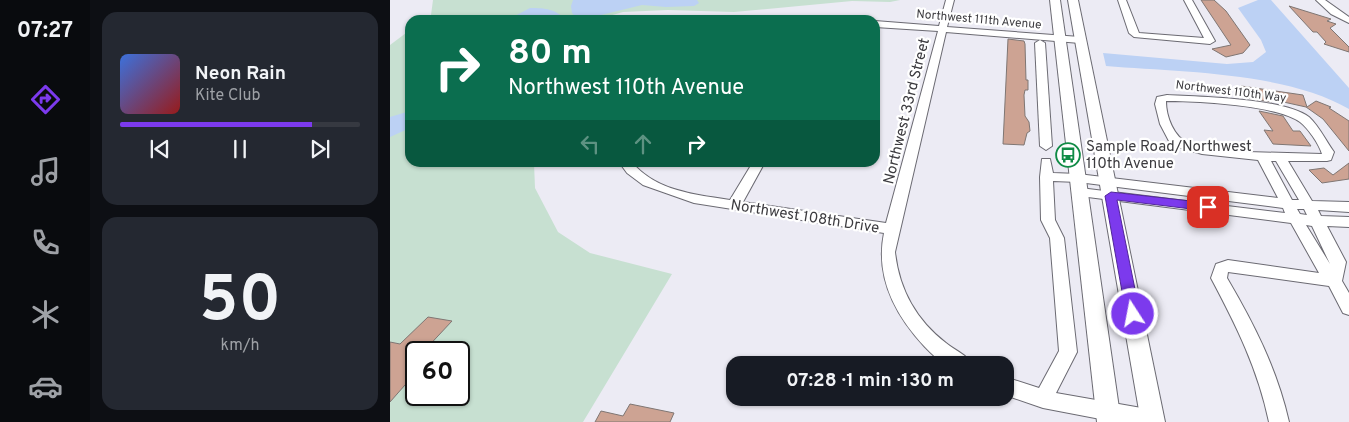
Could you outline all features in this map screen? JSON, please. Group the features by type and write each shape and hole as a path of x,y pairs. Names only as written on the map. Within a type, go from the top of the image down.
{"main road":[{"path":"1056,0 1108,417"},
{"path":"1073,0 1153,420"}],"street":[{"name":"Northwest 33rd Street","path":"892,229 950,0"},
{"path":"1122,0 1133,33 1137,35 1210,40 1188,0"},
{"path":"1320,0 1334,12 1349,20"},
{"name":"Northwest 111th Avenue","path":"880,24 1080,40"},
{"path":"1040,43 1046,146"},
{"path":"1161,99 1160,104 1172,139 1177,144 1187,148 1280,158 1326,158"},
{"name":"Northwest 110th Way","path":"1161,99 1229,104 1297,115 1305,120 1328,152 1326,158"},
{"path":"1262,156 1317,259 1334,281 1349,308"},
{"path":"1280,158 1309,206 1315,221 1338,262 1334,281"},
{"name":"Northwest 108th Drive","path":"630,167 646,182 668,192 734,205 892,229 888,253 892,279 904,306 924,335 951,356"},
{"path":"734,205 756,167"},
{"path":"1044,399 1068,352 1057,238 1048,220 1046,170 1079,185 1309,206 1349,207"},
{"path":"1109,188 1315,221 1349,222"},
{"path":"1279,422 1272,386 1253,337 1219,278 1221,268 1228,266 1334,281"},
{"path":"1014,389 1108,417 1153,420"}],"green space":[{"path":"433,0 900,0 890,2 852,1 734,12 668,10 623,12 612,15 431,15"},
{"path":"405,34 405,167 534,167 535,188 558,232 590,253 672,274 583,422 390,422 390,45"}],"water":[{"path":"573,0 697,0 699,3 694,6 666,7 642,5 601,15 574,15 571,6"},
{"path":"1258,0 1271,0 1349,88 1349,109 1323,97 1264,81 1198,72 1106,66 1103,53 1227,64 1253,62 1266,52 1261,40 1238,8"},
{"path":"530,8 541,8 560,15 517,15"},
{"path":"405,112 405,130 390,137 390,117"}],"building":[{"path":"1201,0 1214,0 1226,11 1250,45 1243,53 1226,57 1212,49 1231,45"},
{"path":"1289,6 1331,19 1327,21 1336,24 1330,28 1349,47 1349,52 1324,44 1326,42 1317,32 1313,32"},
{"path":"1008,39 1024,41 1025,44 1028,90 1025,90 1024,95 1025,116 1029,122 1030,131 1027,133 1024,145 1003,144"},
{"path":"1241,86 1303,95 1307,107 1316,101 1331,107 1329,108 1349,121 1349,151 1323,119 1306,107 1270,99 1272,102 1251,99"},
{"path":"1259,111 1283,116 1293,131 1300,131 1311,146 1273,144 1264,130 1273,131"},
{"path":"1349,163 1349,179 1322,183 1309,170 1324,168 1333,175"},
{"path":"428,317 452,321 433,341 405,341 405,385 390,402 390,342 400,344"},
{"path":"630,404 674,413 670,422 595,422 601,411 623,416"}],"place":[{"name":"Sample Road/Northwest 110th Avenue","path":"1068,155"}],"route":[{"path":"1133,314 1111,196 1208,207"}]}
